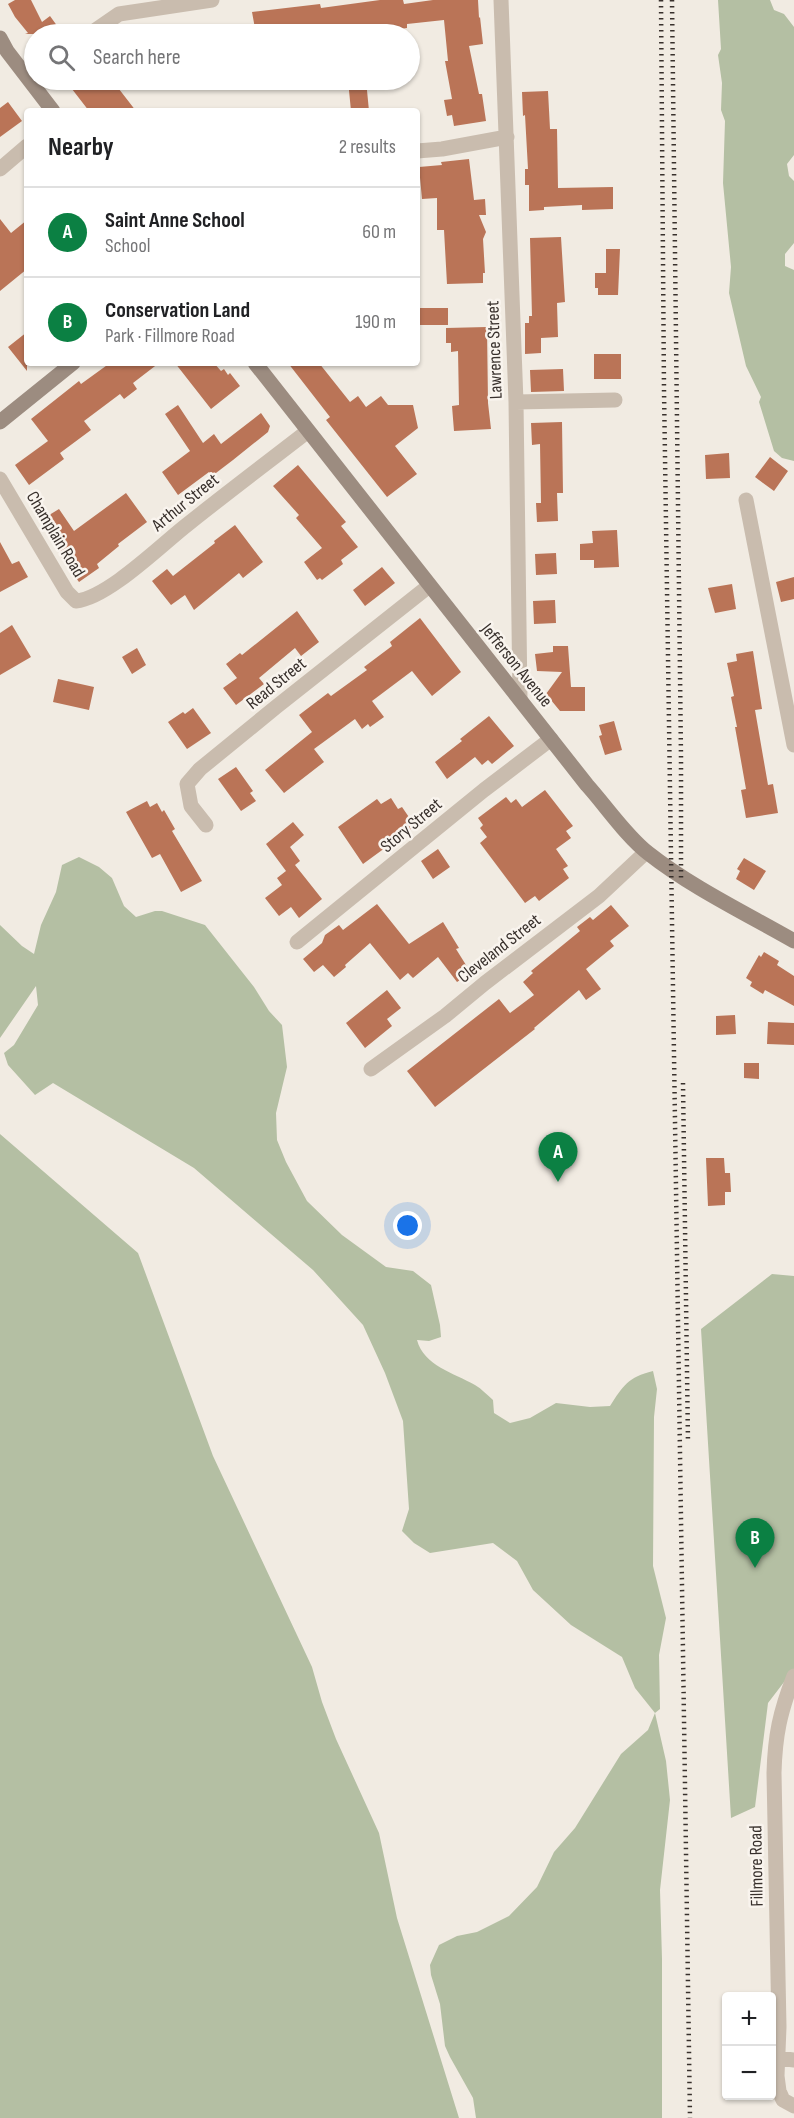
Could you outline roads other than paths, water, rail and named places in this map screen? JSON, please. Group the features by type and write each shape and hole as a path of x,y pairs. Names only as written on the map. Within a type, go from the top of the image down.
{"main road":[{"path":"0,38 24,69"},
{"path":"39,90 51,108"},
{"path":"0,422 70,366"},
{"name":"Jefferson Avenue","path":"257,366 587,785 651,855 704,890 794,941"}],"street":[{"path":"104,24 119,14 212,0"},
{"name":"Lawrence Street","path":"501,0 516,402 520,699"},
{"path":"420,151 507,137"},
{"path":"0,169 24,149"},
{"path":"516,402 615,400"},
{"name":"Arthur Street","path":"84,600 99,594 143,562 186,525 308,431"},
{"name":"Champlain Road","path":"0,479 67,592 76,601 84,600"},
{"path":"746,500 794,745"},
{"name":"Read Street","path":"206,825 191,806 187,784 200,769 429,586"},
{"name":"Story Street","path":"297,942 468,803 551,739"},
{"name":"Cleveland Street","path":"371,1069 445,1016 651,855"},
{"name":"Fillmore Road","path":"794,1676 778,1723 775,1747 786,2059 777,2076 778,2091 783,2100 794,2106"}],"railway":[{"path":"661,0 664,390 690,2118"},
{"path":"672,0 681,882"},
{"path":"683,1083 688,1443"}],"place":[{"name":"Saint Anne School","path":"558,1182"},
{"name":"Conservation Land","path":"755,1568"}]}
